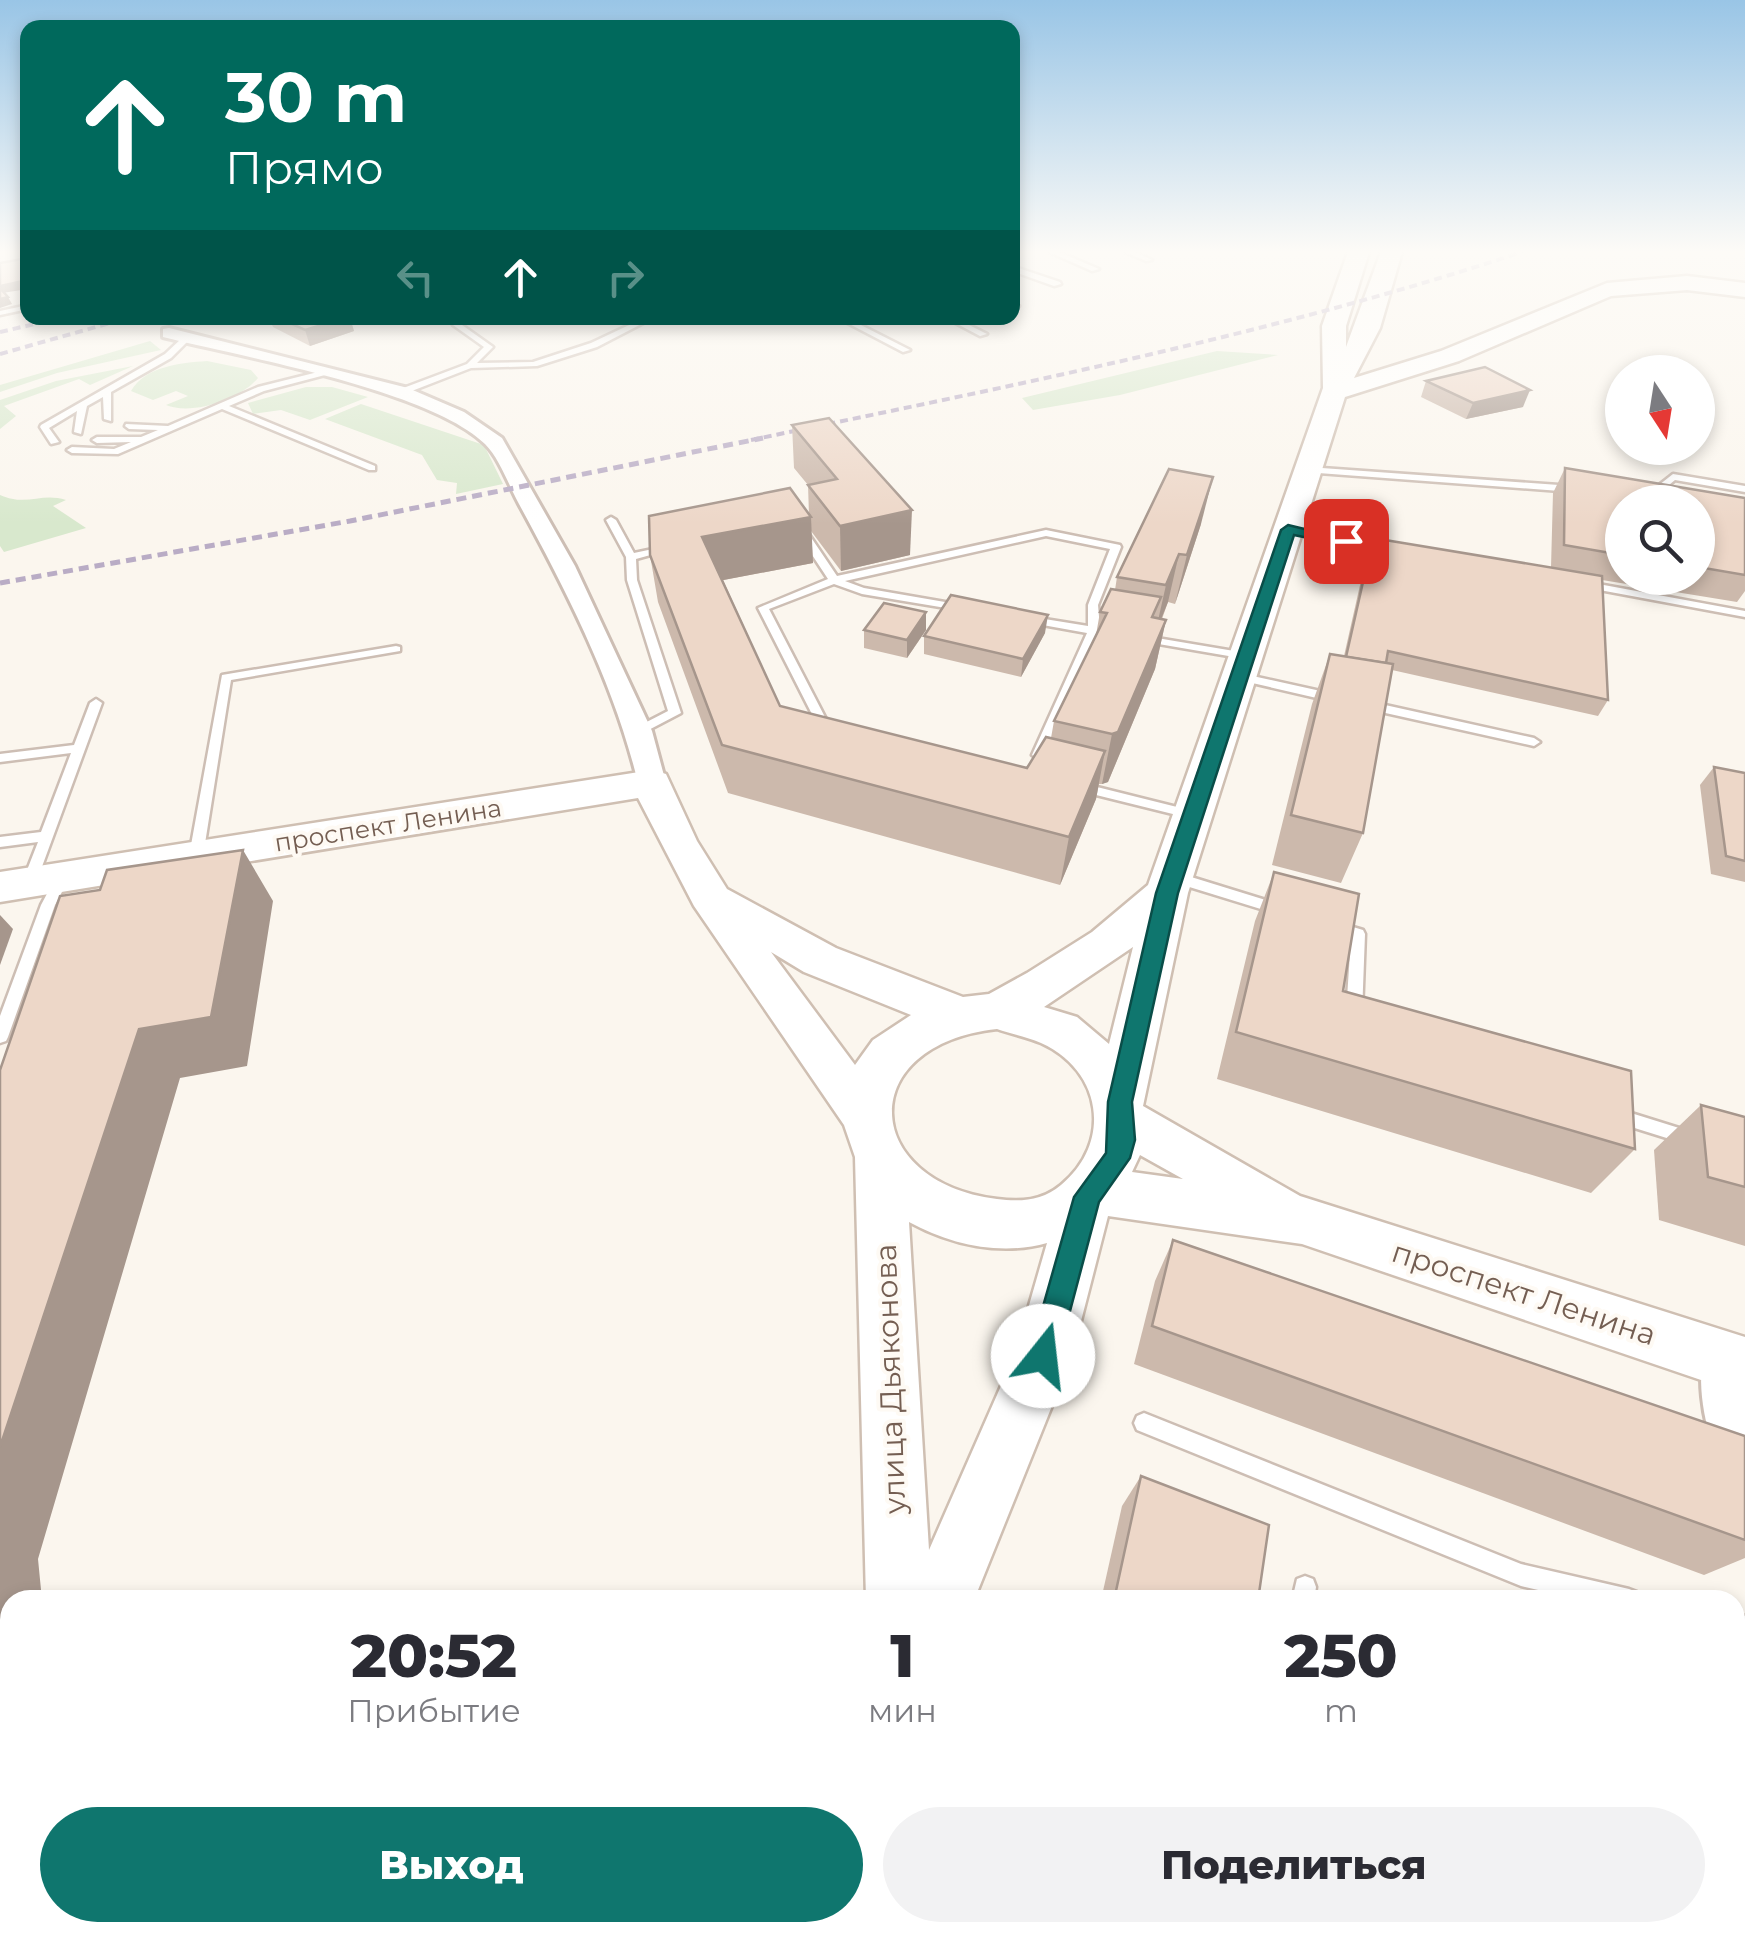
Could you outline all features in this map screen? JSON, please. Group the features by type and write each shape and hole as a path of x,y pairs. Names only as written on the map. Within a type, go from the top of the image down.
{"main road":[{"path":"1334,343 1334,392"},
{"path":"945,1590 1043,1356 1092,1194 1117,1158 1121,1111 1170,884 1334,392 1360,343"},
{"path":"1334,392 1482,343"},
{"path":"652,782 665,822 708,894 907,1190 946,1215 992,1226 1039,1222 1092,1194"},
{"name":"проспект Ленина","path":"31,882 652,782"},
{"path":"874,1139 872,1084 891,1052 920,1028 977,1013 1074,970 1118,938 1170,884"},
{"path":"708,894 820,960 977,1013 1038,1020 1074,1039 1103,1068 1121,1111"},
{"name":"проспект Ленина","path":"1121,1111 1302,1220"},
{"name":"улица Дьяконова","path":"874,1139 898,1590"},
{"name":"проспект Ленина","path":"1092,1194 1302,1220 1733,1362"}],"street":[{"path":"204,343 401,392 458,416 495,442 564,566 639,732 652,782"},
{"path":"1731,1444 1733,1362"}],"lane":[{"path":"54,442 44,427 168,356 174,343"},
{"path":"470,366 489,347 483,343"},
{"path":"401,392 470,366 534,364 599,343"},
{"path":"891,343 906,350"},
{"path":"72,450 115,452 222,406 322,372"},
{"path":"107,391 104,411 108,419"},
{"path":"78,432 82,405"},
{"path":"222,406 372,468"},
{"path":"129,426 172,428"},
{"path":"97,440 148,439"},
{"path":"1308,470 1540,484 1592,493"},
{"path":"1664,485 1673,477 1745,489"},
{"path":"611,520 630,557 632,580 676,713 639,732"},
{"path":"795,522 834,580 862,591 978,611"},
{"path":"1288,530 1403,552"},
{"path":"842,728 823,724 763,608 834,580 1046,533 1116,548 1092,605 1094,630 1029,774"},
{"path":"630,557 686,545"},
{"path":"1574,583 1745,614"},
{"path":"1016,617 1112,634"},
{"path":"1132,637 1534,742"},
{"path":"196,856 226,677 396,649"},
{"path":"0,1037 48,906 31,882 96,703"},
{"path":"0,758 79,748"},
{"path":"1065,783 1193,815"},
{"path":"0,842 46,836"},
{"path":"1170,884 1287,912"},
{"path":"1322,923 1358,934 1353,1033"},
{"path":"1596,1108 1708,1144"},
{"path":"1144,1423 1521,1575 1586,1590"}],"green space":[{"path":"144,343 152,343 161,350 57,373 0,392 0,385"},
{"path":"1217,351 1278,355 1120,395 1033,410 1022,398"},
{"path":"207,361 251,370 258,378 240,393 202,407 166,405 188,396 176,391 153,400 131,391 155,371"},
{"path":"133,366 90,385 79,379 4,406 16,416 0,429 0,400 56,381"},
{"path":"306,387 332,387 368,397 310,420 281,410 253,414 248,403"},
{"path":"361,404 484,445 503,484 456,494 457,483 437,480 422,455 325,419"},
{"path":"0,495 18,500 66,500 53,506 86,528 4,552 0,546"}],"building":[{"path":"1485,367 1530,390 1473,403 1426,381"},
{"path":"829,418 912,510 840,526 808,485 837,479 792,425"},
{"path":"1565,468 1667,485 1605,485 1605,552 1564,545"},
{"path":"1169,469 1213,477 1187,555 1179,554 1166,585 1117,577"},
{"path":"790,488 811,517 702,537 780,706 1027,768 1046,737 1105,751 1069,837 722,745 650,555 649,516"},
{"path":"1715,493 1745,498 1745,575 1715,570"},
{"path":"1373,538 1602,576 1608,700 1388,651 1386,663 1346,657"},
{"path":"1111,589 1161,597 1152,617 1166,620 1118,732 1112,734 1054,721 1107,613 1100,612"},
{"path":"951,595 1048,615 1023,659 924,636"},
{"path":"884,603 926,612 907,640 864,630"},
{"path":"1330,654 1393,664 1363,833 1291,815"},
{"path":"1714,767 1745,773 1745,861 1726,856"},
{"path":"243,850 211,1017 139,1029 0,1447 0,1070 60,896 100,890 107,870"},
{"path":"1274,872 1359,894 1343,991 1631,1071 1635,1149 1236,1032"},
{"path":"1701,1105 1745,1117 1745,1187 1708,1177"},
{"path":"1173,1240 1745,1436 1745,1540 1152,1326"},
{"path":"1141,1476 1269,1525 1259,1590 1116,1590"}],"railway":[{"path":"0,354 40,343"},
{"path":"751,440 1199,343"},
{"path":"0,583 350,521 763,438"}],"route":[{"path":"1043,1356 1087,1197 1108,1176 1117,1158 1122,1140 1120,1102 1167,893 1288,530 1346,541"}]}
